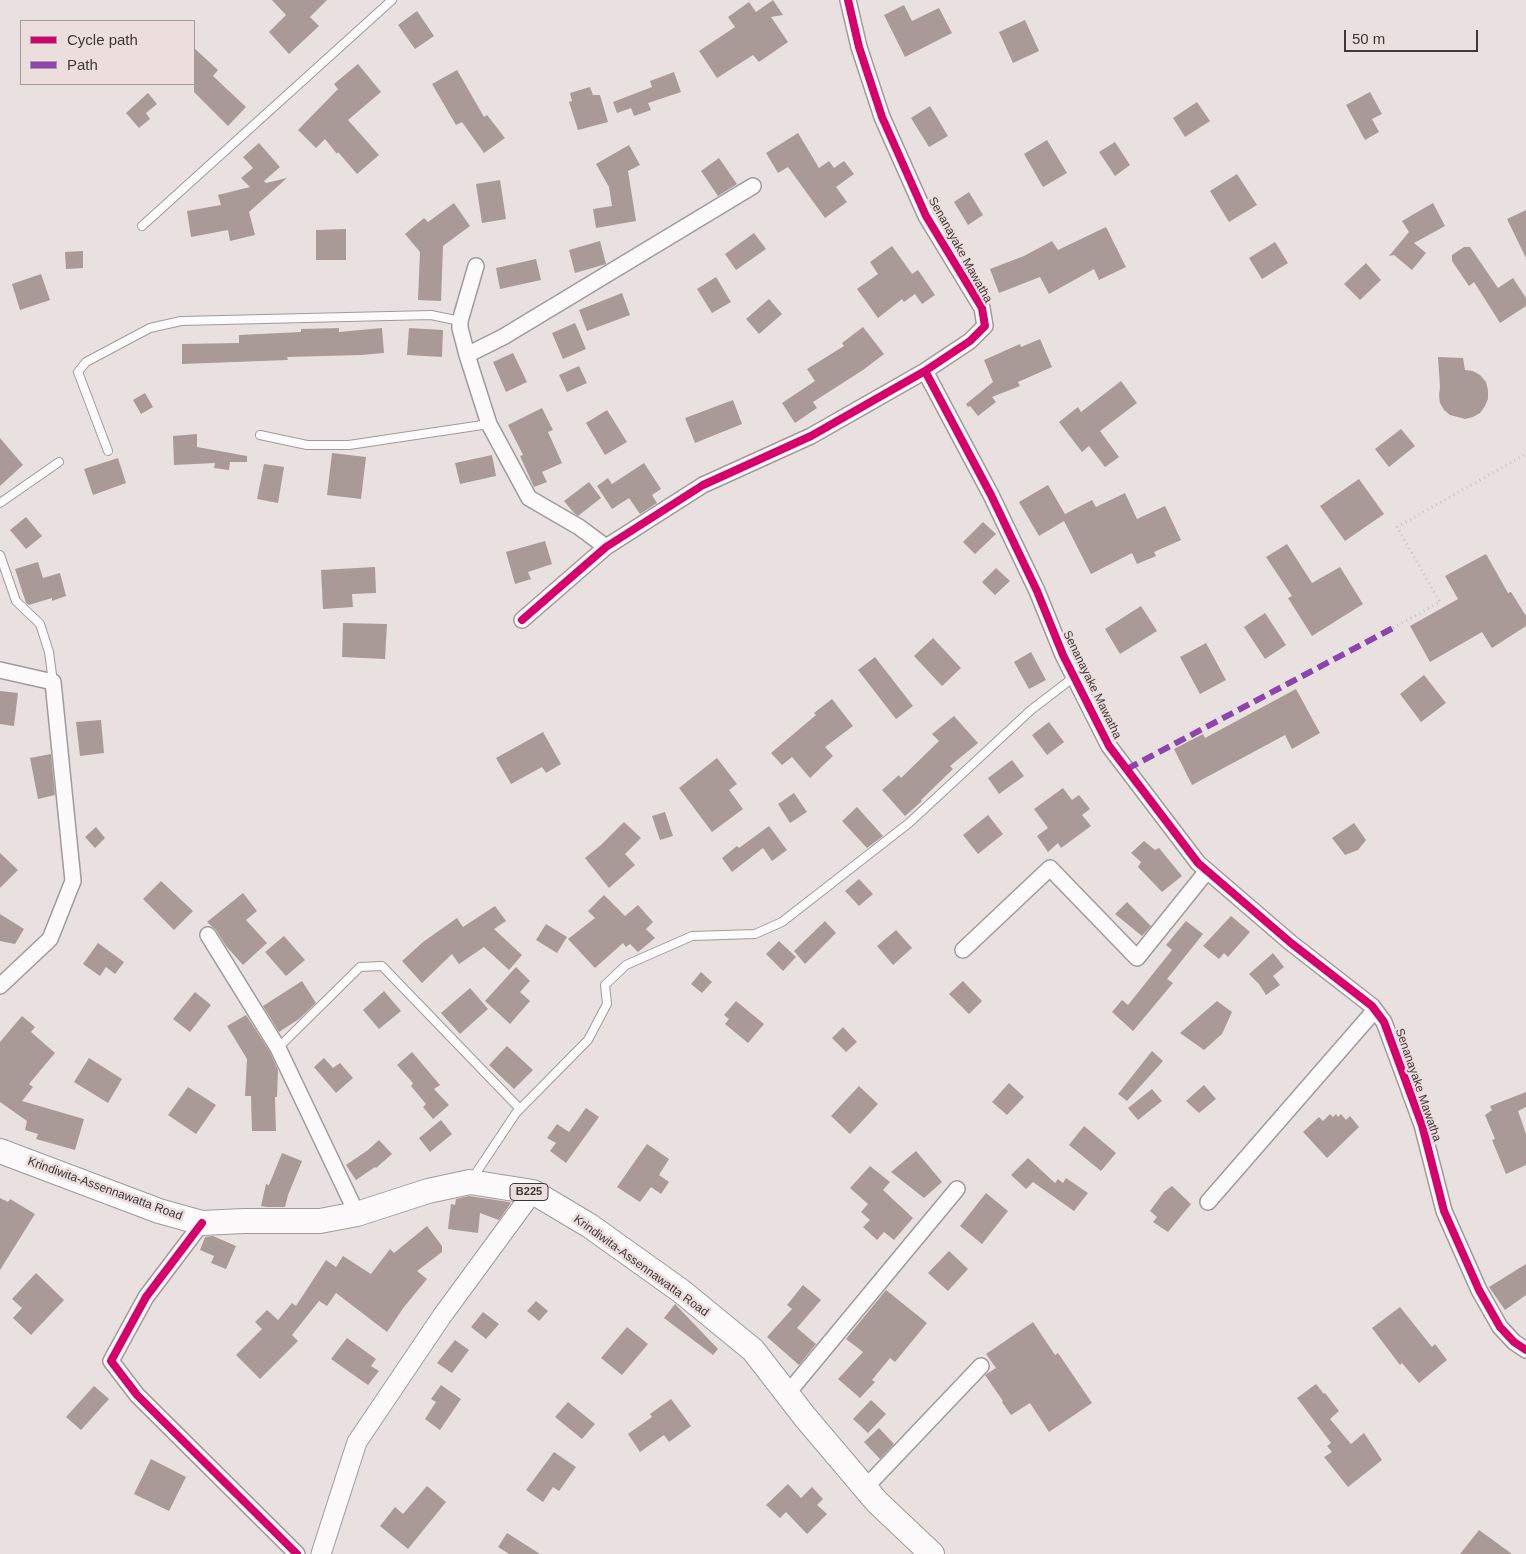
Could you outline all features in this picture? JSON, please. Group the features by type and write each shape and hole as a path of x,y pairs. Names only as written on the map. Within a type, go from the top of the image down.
{"main road":[{"name":"Krindiwita-Assennawatta Road","path":"0,1151 159,1211 202,1223 320,1221 357,1214 428,1191 470,1182 533,1192 590,1226 681,1291 753,1350 877,1502 932,1554"}],"street":[{"name":"Senanayake Mawatha","path":"848,0 859,47 882,117 926,216 982,308 985,326 970,341 924,371 1012,538 1037,590 1074,678 1109,746 1198,863 1291,943 1372,1006 1384,1022 1422,1125 1444,1211 1479,1290 1500,1327 1514,1342 1526,1350"},
{"path":"467,355 503,337 753,186"},
{"path":"476,266 460,321 460,328 489,424 529,498 579,527 606,547"},
{"path":"522,620 606,547 704,484 811,436 924,371"},
{"path":"0,670 53,682 74,881 50,940 0,986"},
{"path":"963,950 1050,868 1137,958 1207,871"},
{"path":"208,935 278,1048 357,1214"},
{"path":"1208,1202 1375,1010"},
{"path":"787,1394 957,1189"},
{"path":"321,1554 357,1442 442,1316 533,1192"},
{"path":"202,1223 146,1297 110,1361 137,1395 297,1554"},
{"path":"865,1488 981,1366"}],"lane":[{"path":"142,226 392,0"},
{"path":"108,451 78,372 86,362 150,328 181,321 431,314 460,321"},
{"path":"260,436 307,445 349,445 489,424"},
{"path":"0,503 59,462"},
{"path":"0,555 16,601 40,624 49,652 53,682"},
{"path":"470,1182 516,1113 588,1040 607,1004 605,985 626,965 692,936 755,934 782,922 909,823 1031,710 1074,678"},
{"path":"278,1048 360,967 382,966 520,1109"}],"path":[{"path":"1393,628 1440,602 1397,527 1526,454"}],"building":[{"path":"272,0 327,0 310,17 319,26 289,54 269,32 286,15"},
{"path":"773,0 783,15 771,17 788,42 759,62 753,55 717,78 699,51 735,27 728,17 749,2 756,12"},
{"path":"904,5 912,21 939,8 952,33 905,57 884,15"},
{"path":"417,11 434,36 415,49 398,25"},
{"path":"1025,20 1039,51 1013,63 999,32"},
{"path":"195,49 218,70 213,76 246,107 228,126 194,92"},
{"path":"358,64 381,92 348,120 379,155 357,174 325,139 316,148 298,130 338,89 334,84"},
{"path":"457,70 484,117 487,115 505,138 484,153 462,122 456,125 432,84"},
{"path":"674,72 681,92 648,103 651,110 634,116 631,108 617,113 613,102 652,87 650,81"},
{"path":"590,87 593,95 600,95 608,122 578,130 569,102 572,101 570,93"},
{"path":"1370,92 1382,114 1372,119 1379,132 1365,140 1346,105"},
{"path":"148,93 157,104 146,113 150,119 139,128 126,113"},
{"path":"1197,102 1210,121 1185,137 1173,118"},
{"path":"930,106 948,136 929,147 911,118"},
{"path":"798,133 819,168 829,161 834,168 844,161 854,174 836,187 847,202 825,218 788,167 778,173 766,153"},
{"path":"1047,140 1067,173 1043,187 1024,154"},
{"path":"1115,142 1130,165 1115,176 1099,152"},
{"path":"259,143 280,167 264,181 266,183 287,178 249,212 255,235 230,241 228,230 191,237 187,211 221,205 218,195 250,187 241,178 253,168 243,157"},
{"path":"629,145 640,165 628,171 636,221 596,228 593,209 612,206 609,187 596,164"},
{"path":"719,158 737,184 718,196 701,171"},
{"path":"1237,174 1257,205 1229,222 1210,191"},
{"path":"500,180 506,219 482,223 476,184"},
{"path":"969,192 983,215 968,225 954,202"},
{"path":"454,203 470,226 443,246 441,301 418,300 420,252 405,234 424,218 428,222"},
{"path":"1433,203 1445,226 1414,243 1426,253 1412,270 1394,255 1389,256 1409,232 1402,221"},
{"path":"1526,210 1526,258 1507,219"},
{"path":"1106,227 1126,267 1099,280 1094,269 1049,294 1040,277 999,293 990,269 1024,256 1052,241 1058,250"},
{"path":"346,229 346,260 316,260 316,230"},
{"path":"754,233 766,249 736,270 725,254"},
{"path":"600,241 606,264 575,273 569,250"},
{"path":"1275,242 1288,263 1262,279 1249,258"},
{"path":"892,246 912,274 918,270 935,295 922,304 915,294 904,302 902,299 878,318 857,289 878,274 870,262"},
{"path":"1464,247 1470,247 1498,288 1513,278 1526,298 1526,306 1500,323 1474,282 1469,286 1452,261 1452,255"},
{"path":"83,251 83,268 66,269 65,252"},
{"path":"536,259 541,280 500,289 496,268"},
{"path":"1366,263 1381,280 1360,300 1344,284"},
{"path":"41,274 50,300 20,310 12,284"},
{"path":"716,277 731,302 712,313 697,289"},
{"path":"622,293 630,315 587,331 579,310"},
{"path":"769,299 782,314 759,334 746,319"},
{"path":"575,323 586,349 563,359 552,333"},
{"path":"863,327 884,354 813,402 817,408 795,423 782,403 815,381 807,369 844,346 842,343"},
{"path":"339,328 339,332 382,328 384,353 287,357 288,360 182,364 182,344 239,343 239,335 301,332 301,329"},
{"path":"409,328 443,330 442,357 407,355"},
{"path":"1040,339 1052,367 1018,382 1020,386 992,397 996,402 978,416 970,406 968,407 966,404 993,382 984,360 1020,344 1021,347"},
{"path":"513,353 527,382 506,392 493,362"},
{"path":"1438,357 1463,358 1465,370 1473,371 1480,375 1486,382 1488,399 1480,413 1465,419 1450,415 1444,410 1440,403 1439,395"},
{"path":"579,366 587,383 567,392 559,375"},
{"path":"1121,381 1137,403 1100,431 1119,457 1105,467 1089,446 1082,452 1059,422 1078,407 1081,412"},
{"path":"145,393 153,407 141,414 133,400"},
{"path":"733,400 742,424 695,443 685,418"},
{"path":"542,408 553,430 548,432 562,463 542,472 547,482 534,487 520,456 523,455 508,425"},
{"path":"607,410 627,442 605,455 586,423"},
{"path":"1401,429 1415,446 1389,467 1375,449"},
{"path":"197,434 197,447 247,456 247,462 230,462 229,470 214,468 215,463 174,465 173,436"},
{"path":"0,438 23,465 0,486"},
{"path":"332,453 366,457 361,499 327,495"},
{"path":"492,455 496,476 460,484 455,463"},
{"path":"118,458 126,483 93,495 84,469"},
{"path":"644,463 661,489 652,495 657,503 640,514 629,498 612,509 597,486 608,478 612,484"},
{"path":"264,464 284,467 278,503 257,499"},
{"path":"1359,479 1384,514 1345,541 1320,506"},
{"path":"589,482 601,498 578,516 564,501"},
{"path":"1048,485 1065,514 1092,500 1096,507 1125,493 1137,519 1165,506 1181,540 1154,552 1156,556 1137,564 1132,553 1091,574 1064,521 1039,536 1019,502"},
{"path":"26,517 42,536 26,549 10,530"},
{"path":"983,522 996,534 975,554 963,542"},
{"path":"545,541 552,564 528,572 531,579 515,584 506,552"},
{"path":"1287,544 1312,583 1340,567 1363,604 1312,636 1288,598 1292,596 1266,557"},
{"path":"1486,554 1508,593 1511,592 1526,616 1526,626 1492,648 1482,632 1430,662 1410,626 1458,599 1445,576"},
{"path":"38,562 43,578 60,573 66,596 52,601 52,598 29,605 26,603 15,569"},
{"path":"375,567 376,593 352,594 353,607 323,609 321,570"},
{"path":"996,568 1010,581 995,595 982,582"},
{"path":"1141,606 1157,631 1120,654 1105,629"},
{"path":"1265,613 1286,645 1265,659 1244,627"},
{"path":"343,623 387,624 385,659 342,657"},
{"path":"933,638 961,668 942,686 914,656"},
{"path":"1206,643 1226,680 1200,694 1180,657"},
{"path":"1031,652 1046,680 1029,689 1014,662"},
{"path":"875,657 913,706 896,719 858,670"},
{"path":"1424,675 1446,703 1421,722 1400,694"},
{"path":"1296,689 1320,733 1292,749 1285,735 1192,785 1174,749 1203,734 1205,738"},
{"path":"0,691 18,693 14,726 0,724"},
{"path":"832,699 853,726 825,747 833,756 810,778 792,757 782,765 771,753"},
{"path":"954,716 978,743 950,766 953,769 905,816 882,790 899,775 901,778 939,741 932,734"},
{"path":"101,720 104,753 80,756 76,722"},
{"path":"1049,722 1064,742 1047,755 1032,735"},
{"path":"543,732 561,764 546,773 542,767 511,784 496,758"},
{"path":"51,754 55,795 38,799 30,758"},
{"path":"717,758 737,784 729,790 743,809 712,832 679,788"},
{"path":"1012,760 1024,776 999,794 988,778"},
{"path":"1063,788 1072,800 1079,795 1090,809 1082,815 1091,826 1061,848 1058,843 1048,852 1037,836 1048,828 1034,809"},
{"path":"794,793 807,812 790,823 778,804"},
{"path":"857,807 883,836 867,848 842,821"},
{"path":"665,812 673,836 660,840 652,816"},
{"path":"988,815 1003,834 978,854 963,835"},
{"path":"624,822 641,838 625,854 635,865 609,888 585,858"},
{"path":"1354,823 1366,840 1358,850 1345,855 1332,838"},
{"path":"769,826 787,850 772,861 763,848 732,872 722,858"},
{"path":"96,827 105,838 95,848 85,837"},
{"path":"1144,841 1155,850 1159,848 1182,876 1162,892 1138,867 1141,862 1131,853"},
{"path":"0,853 18,870 0,888"},
{"path":"859,879 873,894 859,906 845,891"},
{"path":"161,881 193,911 174,930 143,899"},
{"path":"243,893 257,911 246,920 267,943 243,965 226,946 216,930 207,922"},
{"path":"604,895 625,916 638,905 653,922 646,929 655,938 638,952 630,944 626,947 623,943 595,968 568,939 595,918 588,911"},
{"path":"1127,902 1151,926 1142,936 1115,914"},
{"path":"495,906 506,921 494,929 522,955 509,970 484,947 459,964 452,954 422,983 402,961 423,942 457,918 463,927"},
{"path":"0,914 24,929 15,944 0,941"},
{"path":"1231,916 1250,932 1228,957 1224,953 1219,959 1203,946"},
{"path":"825,921 836,933 805,964 794,951"},
{"path":"1186,921 1203,934 1167,979 1173,983 1133,1031 1112,1012 1122,1000 1128,1005 1172,950 1166,945"},
{"path":"546,924 567,937 557,953 536,940"},
{"path":"896,930 912,948 893,965 877,946"},
{"path":"284,936 305,960 286,976 265,952"},
{"path":"779,941 796,957 783,971 766,954"},
{"path":"98,943 124,962 115,974 106,967 100,976 83,964"},
{"path":"1273,953 1284,967 1273,976 1280,985 1266,995 1249,974"},
{"path":"516,967 530,981 520,992 530,1001 510,1024 485,1001"},
{"path":"701,972 712,982 702,993 691,984"},
{"path":"302,981 316,1003 299,1019 279,1032 263,1006"},
{"path":"963,981 982,1001 969,1014 949,994"},
{"path":"470,988 488,1009 460,1034 441,1013"},
{"path":"384,991 401,1011 379,1029 363,1010"},
{"path":"195,992 211,1005 190,1032 173,1019"},
{"path":"736,1001 764,1024 748,1043 725,1024 729,1019 724,1015"},
{"path":"1217,1001 1232,1012 1222,1034 1204,1050 1180,1033"},
{"path":"246,1015 270,1052 278,1070 277,1097 275,1097 276,1131 252,1131 251,1096 245,1096 247,1059 227,1026"},
{"path":"22,1016 35,1027 31,1032 55,1053 29,1084 33,1087 22,1101 84,1119 75,1150 36,1139 38,1134 25,1130 27,1121 0,1102 0,1042"},
{"path":"843,1027 857,1042 846,1052 832,1038"},
{"path":"507,1046 533,1070 514,1089 489,1065"},
{"path":"1152,1051 1163,1061 1127,1101 1118,1094"},
{"path":"412,1052 440,1085 434,1089 449,1105 433,1119 423,1107 426,1104 411,1086 413,1083 397,1065"},
{"path":"89,1058 122,1079 108,1103 74,1082"},
{"path":"324,1058 333,1068 340,1063 353,1078 336,1093 314,1067"},
{"path":"1009,1083 1024,1097 1007,1115 992,1102"},
{"path":"1204,1085 1216,1099 1199,1113 1186,1101"},
{"path":"859,1086 878,1104 850,1134 831,1116"},
{"path":"188,1087 216,1105 196,1134 168,1115"},
{"path":"1152,1089 1162,1101 1138,1120 1128,1108"},
{"path":"1526,1092 1526,1107 1518,1111 1526,1134 1526,1165 1506,1174 1492,1140 1495,1139 1485,1115 1492,1110 1490,1106"},
{"path":"586,1108 599,1117 566,1163 550,1151 556,1143 547,1138 557,1124 569,1132"},
{"path":"1330,1114 1333,1117 1336,1114 1338,1117 1341,1114 1346,1120 1350,1116 1359,1127 1327,1158 1303,1132 1319,1117 1323,1121"},
{"path":"441,1120 452,1134 430,1152 419,1138"},
{"path":"1084,1126 1116,1153 1101,1171 1069,1145"},
{"path":"379,1140 392,1154 376,1168 356,1180 346,1165"},
{"path":"647,1144 669,1159 659,1175 669,1182 661,1194 651,1187 640,1202 617,1187"},
{"path":"916,1151 942,1182 924,1198 891,1172"},
{"path":"282,1153 302,1161 285,1207 261,1206 266,1184 269,1185"},
{"path":"1028,1158 1055,1183 1058,1179 1063,1183 1066,1178 1088,1193 1074,1211 1033,1182 1026,1189 1011,1175"},
{"path":"870,1166 890,1182 883,1190 913,1218 894,1240 884,1232 877,1240 863,1227 870,1220 861,1212 868,1204 850,1188"},
{"path":"1172,1186 1191,1204 1168,1232 1153,1222 1157,1217 1150,1211 1164,1192"},
{"path":"986,1193 1008,1211 982,1244 960,1226"},
{"path":"469,1196 511,1203 499,1220 480,1213 478,1233 448,1229 451,1204 455,1205 456,1199"},
{"path":"0,1198 8,1202 10,1199 35,1214 0,1270"},
{"path":"427,1226 442,1246 442,1252 417,1271 427,1279 387,1332 336,1293 327,1306 319,1301 292,1335 298,1341 260,1379 236,1355 262,1329 255,1322 267,1310 278,1320 292,1303 296,1306 326,1260 336,1267 343,1256 371,1274 390,1249 394,1253"},
{"path":"213,1236 236,1246 226,1269 211,1263 214,1256 200,1250 205,1237"},
{"path":"949,1251 968,1269 948,1291 928,1273"},
{"path":"1526,1264 1526,1295 1505,1310 1489,1287"},
{"path":"36,1273 64,1300 31,1335 13,1318 22,1308 12,1299"},
{"path":"803,1285 821,1300 797,1328 816,1344 799,1365 767,1337 792,1309 787,1305"},
{"path":"886,1290 927,1323 895,1362 890,1358 872,1380 875,1382 860,1398 838,1379 863,1352 846,1339"},
{"path":"536,1301 548,1311 539,1321 527,1311"},
{"path":"675,1304 718,1349 713,1355 664,1318"},
{"path":"1400,1307 1432,1347 1435,1344 1447,1360 1419,1383 1402,1363 1400,1365 1372,1328"},
{"path":"483,1312 499,1324 486,1339 471,1327"},
{"path":"1033,1322 1055,1355 1058,1353 1092,1403 1049,1432 1030,1403 1011,1415 985,1375 996,1368 986,1354"},
{"path":"627,1327 648,1344 622,1375 601,1358"},
{"path":"347,1338 376,1359 371,1366 379,1371 368,1385 331,1359"},
{"path":"455,1340 469,1350 452,1373 437,1363"},
{"path":"1316,1384 1339,1411 1330,1419 1351,1444 1364,1433 1382,1460 1348,1487 1324,1457 1332,1452 1327,1446 1331,1443 1297,1398"},
{"path":"441,1385 461,1399 440,1430 425,1419 436,1402 431,1399"},
{"path":"94,1386 109,1399 81,1430 66,1417"},
{"path":"671,1399 691,1426 669,1442 664,1435 640,1452 628,1434 652,1417 650,1414"},
{"path":"871,1400 886,1414 868,1433 853,1419"},
{"path":"568,1402 595,1424 582,1439 555,1417"},
{"path":"879,1428 894,1444 880,1459 864,1442"},
{"path":"554,1452 576,1467 559,1491 553,1487 543,1502 526,1490"},
{"path":"151,1459 186,1477 169,1511 134,1494"},
{"path":"788,1484 801,1498 812,1487 823,1499 817,1505 827,1514 807,1534 786,1512 780,1518 766,1505"},
{"path":"427,1486 446,1502 408,1549 380,1526 395,1507 403,1514"},
{"path":"1479,1530 1512,1554 1460,1554"},
{"path":"507,1533 540,1554 509,1554 498,1547"}],"marked path":[{"path":"1127,769 1393,628"}],"cycle path":[{"path":"848,0 859,47 882,117 926,216 982,308 985,326 970,341 925,371 991,495 1037,591 1063,655 1109,746 1198,863 1291,943 1372,1006 1384,1022 1422,1125 1444,1211 1479,1290 1500,1327 1514,1342 1526,1350"},
{"path":"522,620 606,547 703,485 811,436 925,371"},
{"path":"202,1223 146,1297 111,1361 137,1395 297,1554"}]}
